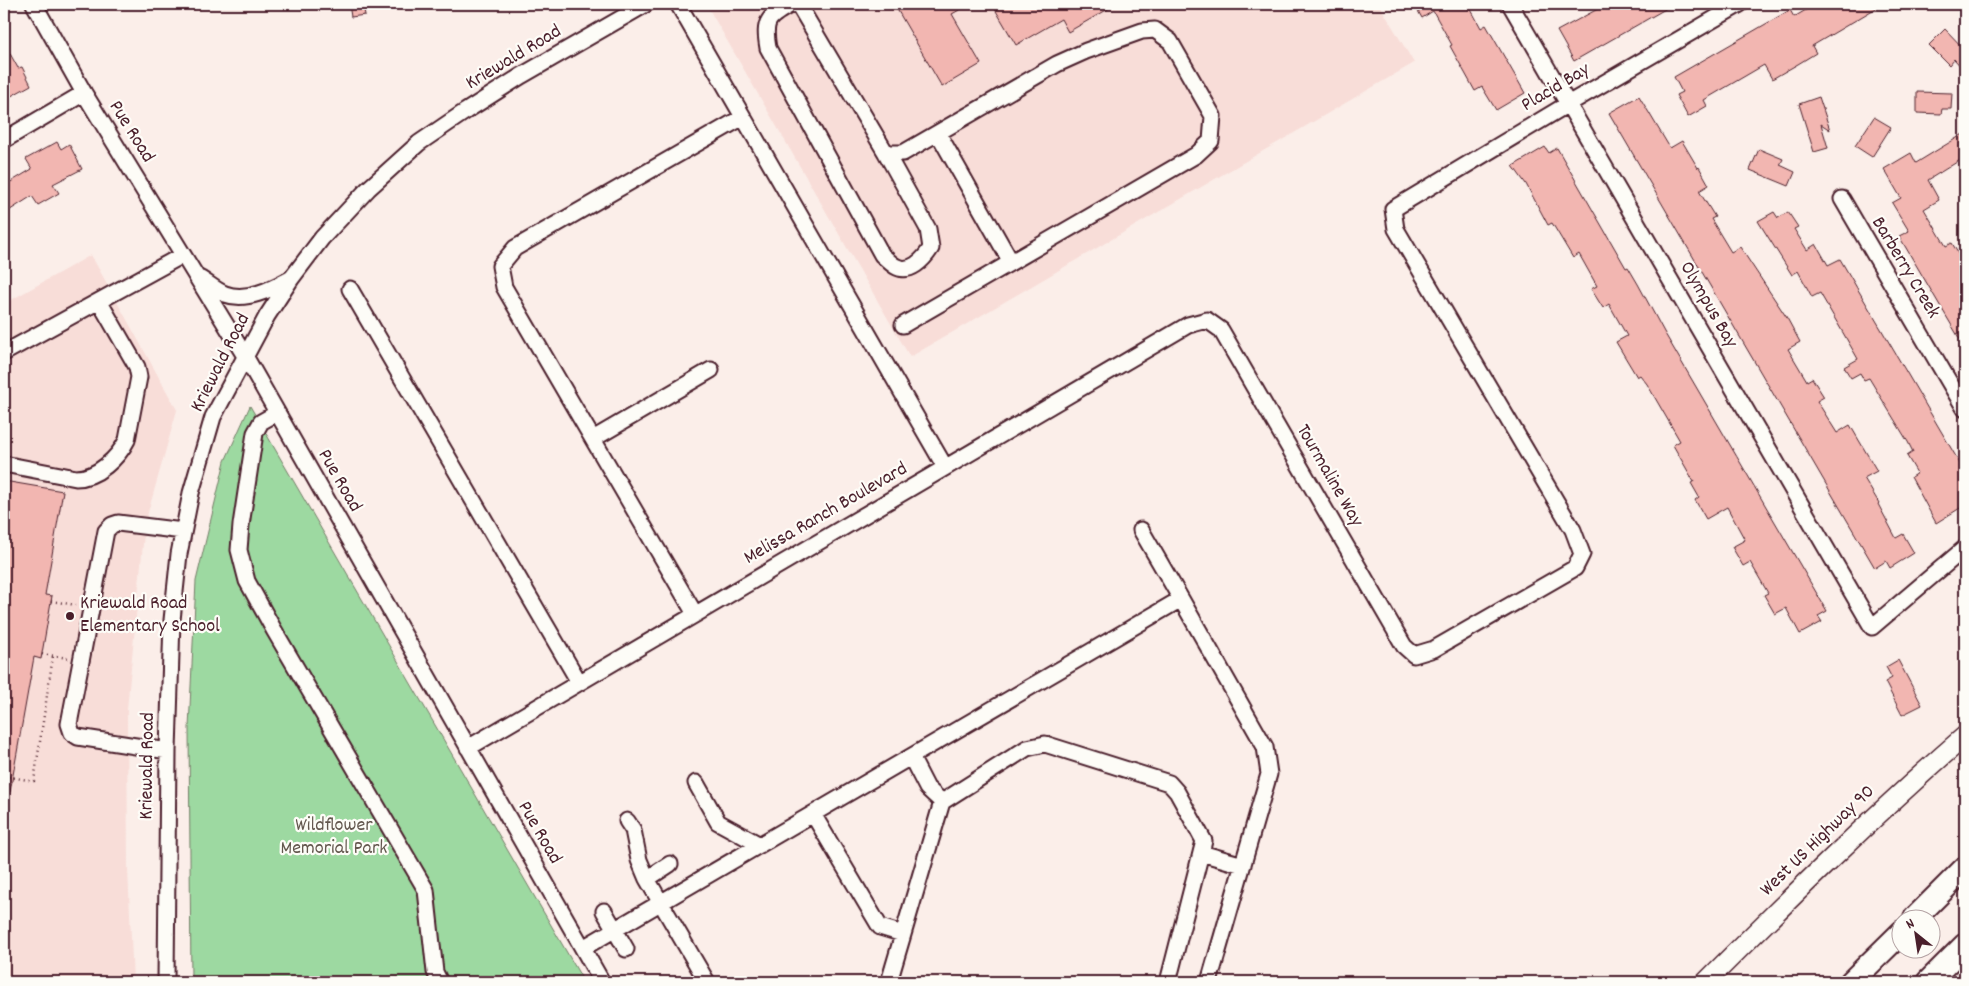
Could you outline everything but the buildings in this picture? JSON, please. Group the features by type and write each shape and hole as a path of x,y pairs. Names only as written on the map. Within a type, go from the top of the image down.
{"highway":[{"path":"1925,908 1965,868"},
{"path":"1851,982 1892,942"},
{"path":"1928,982 1965,945"}],"main road":[{"name":"West US Highway 90","path":"1706,982 1815,873 1965,736"}],"street":[{"name":"Pue Road","path":"34,4 84,93 245,356 602,982"},
{"name":"Kriewald Road","path":"166,982 168,751 172,620 183,531 191,493 213,417 267,316 291,279 322,238 368,189 419,143 466,111 521,76 646,4"},
{"path":"678,4 945,467"},
{"path":"792,4 772,15 768,22 765,30 768,48 882,255 896,267 908,268 923,260 931,248 928,229 886,153 798,4"},
{"name":"Olympus Bay","path":"1510,4 1872,627 1965,548"},
{"name":"Placid Bay","path":"1414,655 1434,649 1575,568 1582,554 1573,530 1396,229 1393,209 1740,4"},
{"path":"886,153 903,153 1057,64 1142,30 1155,30 1170,41 1213,116 1211,141 1196,155 903,325"},
{"path":"4,140 84,93"},
{"path":"695,614 504,287 500,266 515,248 743,117"},
{"path":"938,133 1011,262"},
{"name":"Barberry Creek","path":"1842,199 1965,409"},
{"path":"4,353 183,254"},
{"path":"196,276 223,294 234,297 251,295 271,289 291,279"},
{"path":"350,290 579,682"},
{"path":"4,464 84,478 93,474 124,447 128,440 139,376 137,366 99,301"},
{"name":"Melissa Ranch Boulevard","path":"468,748 1188,325 1207,320"},
{"name":"Tourmaline Way","path":"1207,320 1221,330 1404,646 1414,655"},
{"path":"593,439 710,370"},
{"path":"276,413 260,422 255,433 239,550 247,581 426,890 434,972 440,982"},
{"path":"168,751 78,737 72,733 69,724 106,532 112,525 118,522 183,531"},
{"path":"1141,530 1265,747 1268,774 1209,982"},
{"path":"583,948 1181,599"},
{"path":"889,982 942,802 1026,748 1045,744 1169,783 1177,792 1204,841 1168,982"},
{"path":"912,756 927,788 942,802"},
{"path":"696,783 718,822 760,845"},
{"path":"813,814 880,928 903,934"},
{"path":"627,821 633,830 639,860 647,879 707,982"},
{"path":"1201,853 1243,865"},
{"path":"647,879 670,864"},
{"path":"604,911 626,949"}],"path":[{"path":"51,601 92,608"},
{"path":"42,654 81,661"},
{"path":"4,776 34,781 53,656"}],"shaded area":[{"path":"706,4 1379,4 1414,63 910,357"},
{"name":"Kriewald Road Elementary School","path":"91,255 177,410 145,523 127,709 128,869 133,982 4,982 4,304"}],"green space":[{"name":"Wildflower Memorial Park","path":"250,406 584,982 191,982 189,728 196,581 225,461"}],"place":[{"name":"Kriewald Road Elementary School","path":"70,616"}]}
